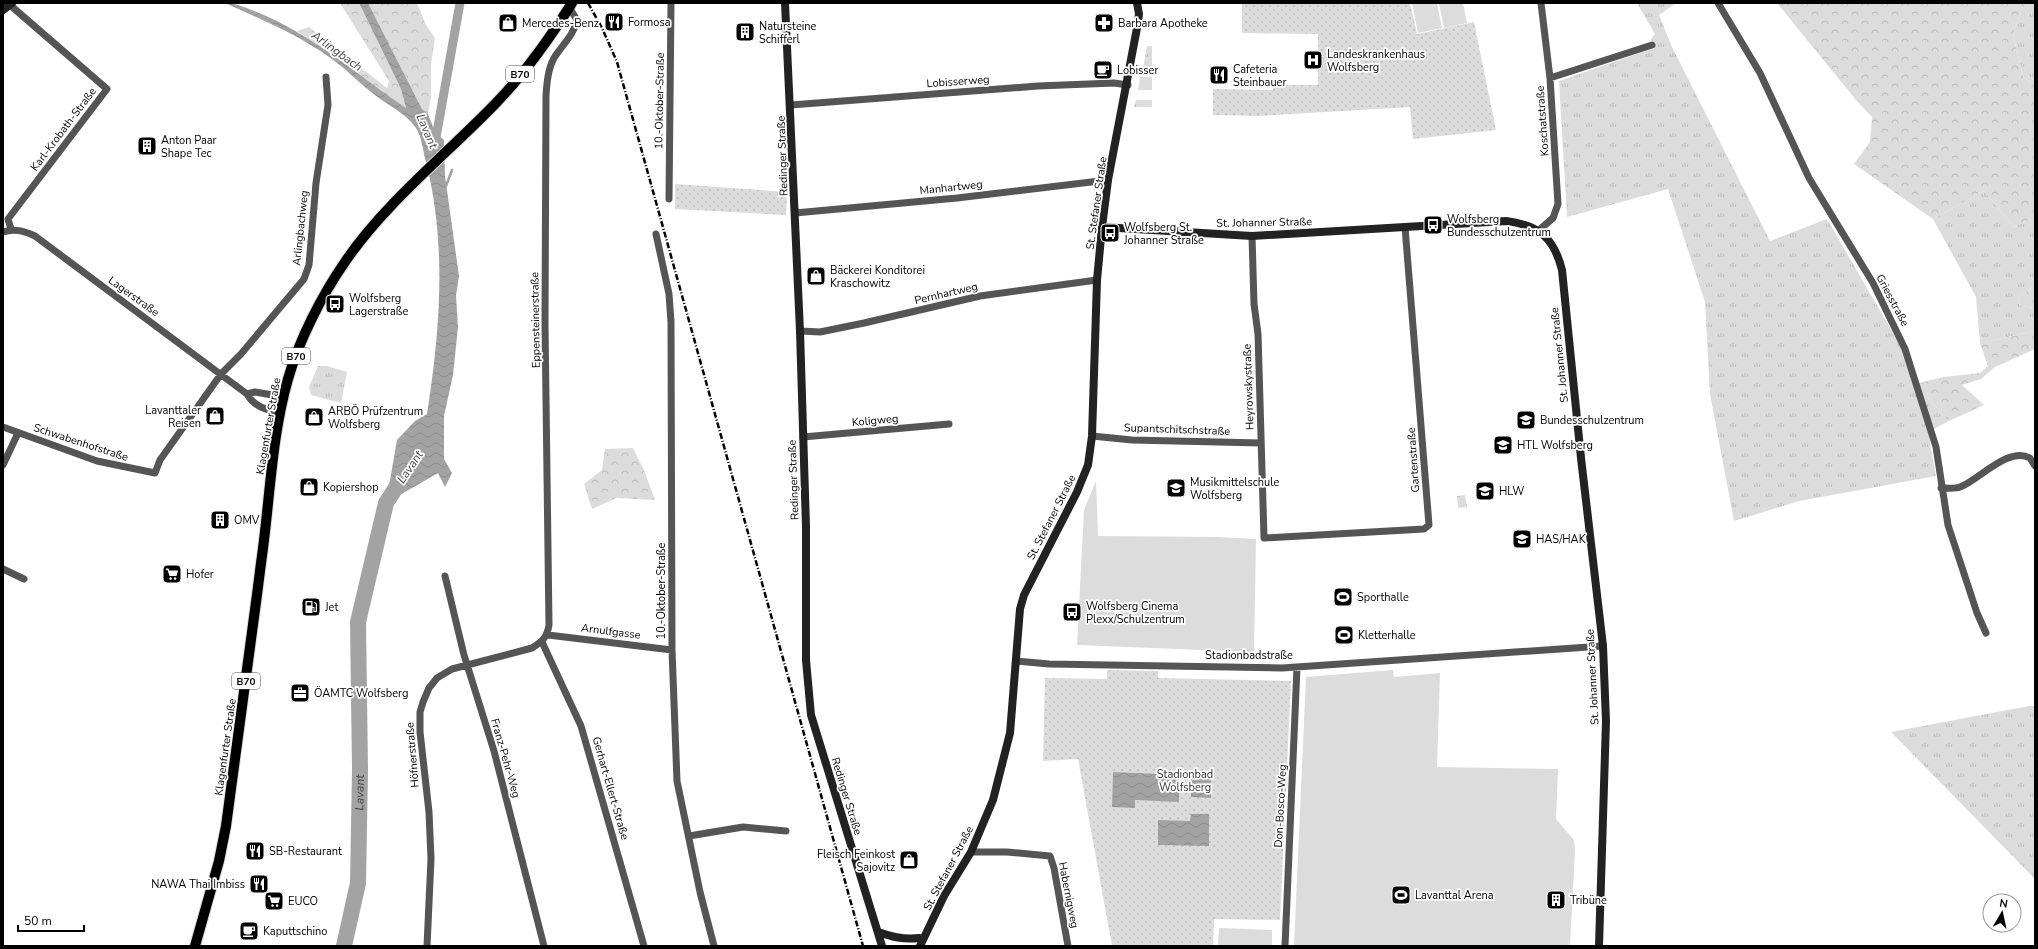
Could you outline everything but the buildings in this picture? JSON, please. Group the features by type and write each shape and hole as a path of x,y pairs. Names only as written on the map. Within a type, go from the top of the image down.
{"main road":[{"name":"Klagenfurter Straße","path":"195,946 219,861 226,826 264,541 273,459 288,378 300,346 336,275 367,233 499,100 541,48 571,5"}],"street":[{"name":"10.-Oktober-Straße","path":"669,199 671,3"},
{"name":"Redinger Straße","path":"785,3 791,105 800,332 806,660 811,715 882,946"},
{"name":"St. Stefaner Straße","path":"910,946 920,942 929,927 944,896 971,852 993,800 1010,734 1020,609 1024,595 1083,480 1088,465 1092,436 1097,280 1102,227 1108,180 1128,85 1139,14 1137,3"},
{"name":"Koschatstraße","path":"1538,231 1552,218 1558,204 1550,78 1541,3"},
{"name":"Griesstraße","path":"1718,3 1760,73 1809,178 1872,283 1892,320 1905,349 1936,447 1941,488 1948,525 1977,613 1986,633"},
{"name":"Eppensteinerstraße","path":"548,635 545,324 546,95 548,76 554,59 576,27 577,20 571,5"},
{"name":"Karl-Krobath-Straße","path":"8,6 107,89 8,219 11,229"},
{"path":"1550,78 1652,45"},
{"name":"Arlingbachweg","path":"220,374 241,354 304,279 309,265 316,183 328,104 326,77"},
{"name":"Lobisserweg","path":"791,105 1038,86 1114,83 1128,85"},
{"name":"Manhartweg","path":"795,213 957,198 1108,180"},
{"name":"St. Johanner Straße","path":"1102,227 1252,236 1506,221 1527,225 1538,231 1554,246 1562,270 1581,458 1603,646 1606,729 1599,946"},
{"name":"Gartenstraße","path":"1264,538 1424,528 1429,525 1405,227"},
{"path":"3,232 11,229"},
{"name":"Lagerstraße","path":"11,229 35,236 247,394 251,401 266,410 281,413"},
{"name":"10.-Oktober-Straße","path":"656,234 669,294 671,322 672,650 677,781 700,892 714,946"},
{"name":"Heyrowskystraße","path":"1252,236 1264,538"},
{"name":"Pernhartweg","path":"800,332 820,332 980,296 1097,280"},
{"name":"Schwabenhofstraße","path":"3,427 97,461 154,473 160,460 220,374"},
{"path":"247,394 255,392 284,397"},
{"name":"Koligweg","path":"803,437 949,424"},
{"path":"3,465 18,433"},
{"name":"Supantschitschstraße","path":"1092,436 1132,440 1261,443"},
{"path":"1941,488 1960,488 1995,464 2020,455 2030,458 2035,466"},
{"path":"3,569 24,579"},
{"name":"Franz-Pehr-Weg","path":"445,576 468,666 496,758 544,946"},
{"path":"542,642 548,635"},
{"name":"Arnulfgasse","path":"548,635 672,650"},
{"name":"Höfnerstraße","path":"427,946 431,859 429,812 420,738 420,712 430,688 437,678 452,669 532,648 542,642"},
{"name":"Gerhart-Ellert-Straße","path":"542,642 581,726 644,946"},
{"name":"Stadionbadstraße","path":"1016,661 1049,664 1282,668 1603,646"},
{"name":"Don-Bosco-Weg","path":"1285,946 1297,667"},
{"path":"689,836 743,827 786,831"},
{"name":"Habernigweg","path":"971,852 1007,852 1050,856 1054,868 1068,946"},
{"path":"878,932 901,939 920,942"}],"green space":[{"path":"340,3 359,3 401,89 406,109 297,31 309,27 387,88 389,81"},
{"path":"368,3 417,3 426,25 435,38 431,65 431,96 428,114 422,109"},
{"path":"1242,3 1410,3 1417,34 1474,22 1496,130 1413,139 1410,107 1259,116 1213,115 1213,89 1273,90 1273,85 1318,85 1318,34 1242,33"},
{"path":"1412,3 1437,3 1442,28 1418,33"},
{"path":"1439,3 1463,3 1467,23 1444,28"},
{"path":"1637,3 1676,3 1659,15 1672,47 1770,241 1827,219 1901,347 1915,384 1949,421 1928,432 1936,476 1799,501 1734,521 1710,394 1705,302 1668,189 1567,217 1559,81 1654,48 1651,39 1655,34"},
{"path":"1777,3 2024,3 2013,34 2023,76 2035,86 2035,217 2014,227 1984,191 1933,219 1854,164 1870,142 1872,117 1856,100"},
{"path":"2024,3 2035,3 2035,86 2023,76 2013,34"},
{"path":"1147,46 1152,46 1152,68 1143,68"},
{"path":"1140,77 1152,77 1152,90 1138,90"},
{"path":"1136,100 1152,100 1152,107 1134,107"},
{"path":"675,184 787,192 786,215 675,209"},
{"path":"1984,191 2014,227 2035,217 2035,285 2018,298 2020,306 2035,308 2035,331 1980,343 1976,297 1933,219"},
{"path":"2035,285 2035,308 2020,306 2018,298"},
{"path":"2035,331 2035,349 1995,367 1981,379 1962,385 1984,405 1949,421 1915,384 1944,377 1980,373 1988,366 1980,343"},
{"path":"318,366 327,366 347,372 341,403 311,395 309,387"},
{"path":"633,448 644,470 655,500 616,498 592,509 584,484 602,470 605,449"},
{"path":"1096,481 1098,536 1217,537 1256,539 1254,652 1077,645 1084,510"},
{"path":"1465,495 1467,507 1458,508 1457,496"},
{"name":"Stadionbad Wolfsberg","path":"1107,670 1158,671 1158,678 1291,681 1280,920 1214,919 1213,946 1112,946 1078,759 1043,761 1045,678 1107,679"},
{"name":"Lavanttal Arena","path":"1393,670 1394,677 1440,673 1437,767 1558,769 1556,819 1574,840 1575,850 1570,946 1294,946 1306,677"},
{"path":"2035,706 2035,879 1891,732"},
{"path":"1219,928 1272,930 1272,946 1218,946"}],"water":[{"path":"225,3 238,5 259,13 299,33 317,44 406,108 401,89 359,3 368,3 422,109 428,114 435,132 444,140 445,176 459,276 456,296 458,327 453,375 444,416 444,459 452,473 445,487 438,473 386,503 397,440 415,421 427,414 432,383 438,320 439,256 437,225 433,193 420,136 416,128 406,117 366,88 335,61 304,41 278,27"},
{"path":"1113,772 1179,775 1179,802 1135,800 1135,808 1112,807"},
{"path":"1191,775 1211,775 1211,798 1191,797"},
{"path":"1191,814 1209,814 1209,846 1158,845 1158,820 1190,821"}],"waterway":[{"path":"435,143 460,3"},
{"path":"446,186 452,170"},
{"name":"Lavant","path":"344,946 358,883 360,769 358,622 386,503 397,486"}],"railway":[{"path":"588,3 602,28 617,62 863,946"}],"place":[{"name":"Formosa","path":"614,22"},
{"name":"Mercedes-Benz","path":"508,23"},
{"name":"Barbara Apotheke","path":"1104,23"},
{"name":"Natursteine Schifferl","path":"745,32"},
{"name":"Landeskrankenhaus Wolfsberg","path":"1313,60"},
{"name":"Lobisser","path":"1103,70"},
{"name":"Cafeteria Steinbauer","path":"1219,75"},
{"name":"Anton Paar Shape Tec","path":"147,146"},
{"name":"Wolfsberg Bundesschulzentrum","path":"1433,225"},
{"name":"Wolfsberg St. Johanner Straße","path":"1110,233"},
{"name":"Bäckerei Konditorei Kraschowitz","path":"816,276"},
{"name":"Wolfsberg Lagerstraße","path":"335,304"},
{"name":"Lavanttaler Reisen","path":"215,416"},
{"name":"ARBÖ Prüfzentrum Wolfsberg","path":"314,417"},
{"name":"Bundesschulzentrum","path":"1526,420"},
{"name":"HTL Wolfsberg","path":"1503,445"},
{"name":"Kopiershop","path":"309,487"},
{"name":"Musikmittelschule Wolfsberg","path":"1176,488"},
{"name":"HLW","path":"1485,491"},
{"name":"OMV","path":"220,520"},
{"name":"HAS/HAK","path":"1522,539"},
{"name":"Hofer","path":"172,574"},
{"name":"Sporthalle","path":"1343,597"},
{"name":"Jet","path":"311,607"},
{"name":"Wolfsberg Cinema Plexx/Schulzentrum","path":"1072,612"},
{"name":"Kletterhalle","path":"1344,635"},
{"name":"ÖAMTC Wolfsberg","path":"300,693"},
{"name":"SB-Restaurant","path":"255,851"},
{"name":"Fleisch Feinkost Sajovitz","path":"909,860"},
{"name":"NAWA Thai Imbiss","path":"259,884"},
{"name":"Lavanttal Arena","path":"1401,895"},
{"name":"Tribüne","path":"1556,900"},
{"name":"EUCO","path":"274,901"},
{"name":"Kaputtschino","path":"249,931"}],"water label":[{"name":"Arlingbach","path":"337,51"}]}
